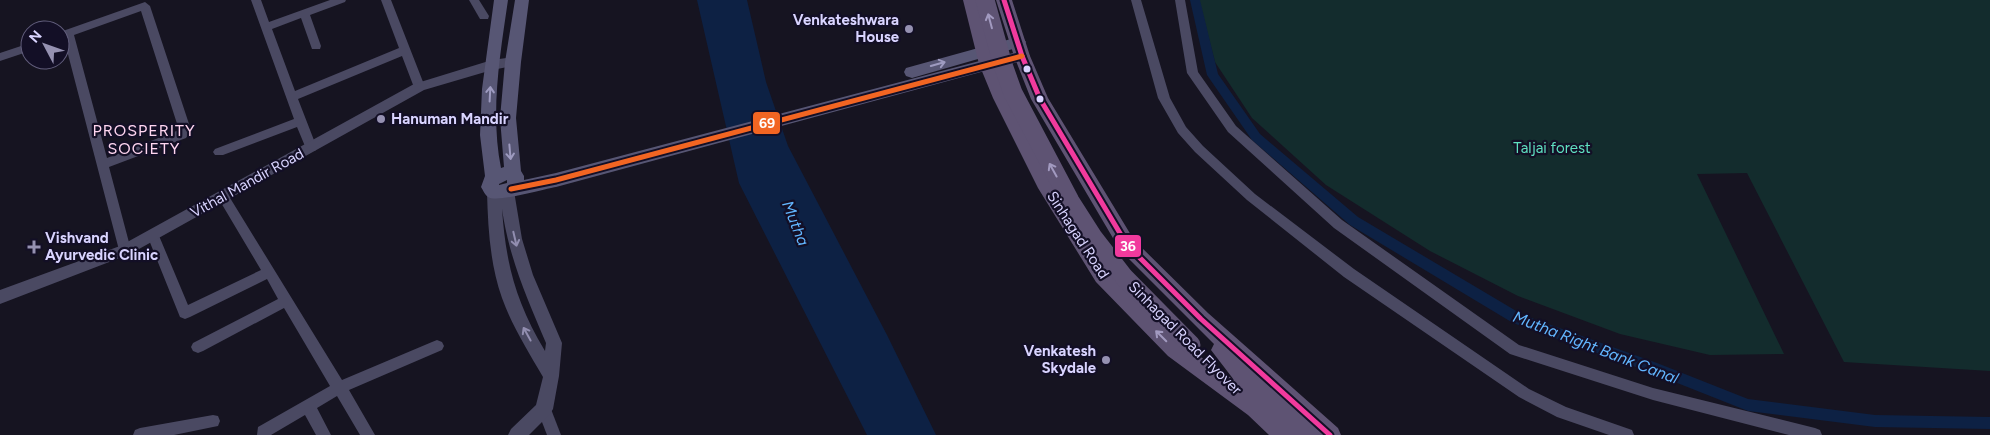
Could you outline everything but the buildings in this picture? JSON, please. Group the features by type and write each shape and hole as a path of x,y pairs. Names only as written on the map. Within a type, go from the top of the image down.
{"main road":[{"path":"501,0 492,65 490,158 506,183"},
{"path":"506,183 509,94 522,0"},
{"name":"Sinhagad Road","path":"971,0 985,57 1044,183 1103,276 1175,350 1256,408 1284,435"},
{"name":"Sinhagad Road Flyover","path":"984,0 1013,93 1070,201 1093,237 1124,277 1190,345 1256,408"},
{"path":"1004,0 1020,49 1040,99 1127,245 1202,319 1330,435"},
{"path":"506,183 555,174 1020,49"},
{"name":"Sinhagad Road Flyover","path":"1202,319 1218,345 1244,377 1304,435"}],"street":[{"path":"256,0 311,148"},
{"path":"266,27 341,0"},
{"path":"386,0 419,87"},
{"path":"474,0 484,16"},
{"path":"1136,0 1164,98 1182,130 1199,149 1251,197 1349,273 1524,393 1562,412 1627,435"},
{"path":"1180,0 1193,73 1232,129 1338,224 1515,350 1654,394 1815,435"},
{"path":"70,33 145,6 185,130 182,134 102,165"},
{"path":"304,13 316,46"},
{"path":"292,97 405,50"},
{"path":"0,58 20,51"},
{"path":"70,56 125,250"},
{"name":"Vithal Mandir Road","path":"0,296 125,250 419,87 492,65 513,62"},
{"path":"220,152 301,121"},
{"path":"506,183 495,228 501,266 510,298 524,328 551,376"},
{"path":"506,183 514,239 524,275 554,343 551,376 544,409 554,435"},
{"path":"223,196 368,435"},
{"path":"153,234 185,313 269,272"},
{"path":"198,347 286,301"},
{"path":"264,435 263,432 339,388 437,346"},
{"path":"308,406 324,435"},
{"path":"517,435 544,409"},
{"path":"140,435 186,431 213,421"}],"green space":[{"name":"Taljai forest","path":"1199,0 1990,0 1990,371 1844,362 1747,173 1697,174 1784,354 1710,355 1620,334 1518,296 1430,251 1326,185 1252,118 1215,62"}],"water":[{"name":"Mutha","path":"697,0 747,0 766,82 788,146 887,335 936,435 867,435 739,183"}],"waterway":[{"name":"Mutha Right Bank Canal","path":"1195,0 1213,75 1256,137 1354,221 1518,319 1652,367 1748,405 1875,421 1990,423"}],"transit line":[{"name":"36","path":"1004,0 1022,56 1040,99 1127,245 1201,319 1330,435"},
{"name":"69","path":"511,189 556,180 1022,56"}],"place":[{"name":"Venkateshwara House","path":"909,29"},
{"name":"Hanuman Mandir","path":"381,119"},
{"name":"Vishvand Ayurvedic Clinic","path":"34,247"},
{"name":"Venkatesh Skydale","path":"1106,360"}],"district":[{"name":"PROSPERITY SOCIETY","path":"144,139"}]}
